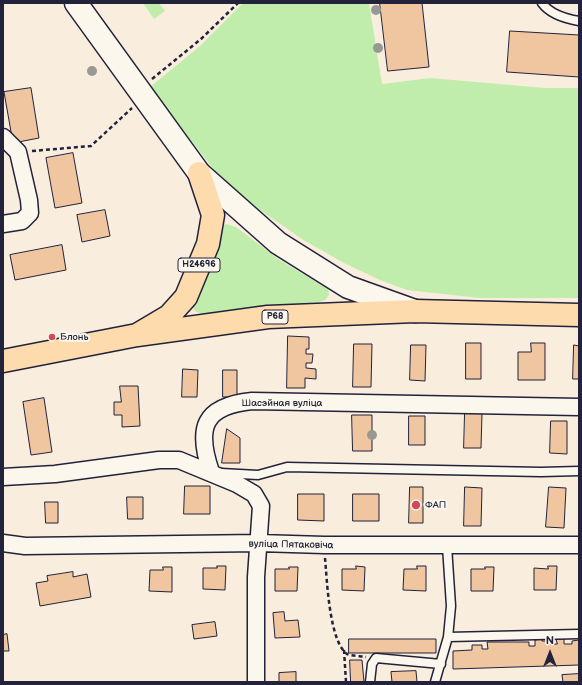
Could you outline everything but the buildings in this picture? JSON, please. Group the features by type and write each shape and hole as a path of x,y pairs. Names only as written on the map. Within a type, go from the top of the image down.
{"main road":[{"name":"Н24696","path":"76,3 199,173 278,243 348,287 415,311"},
{"name":"Н24696","path":"137,335 169,316 186,297 208,244 213,215 199,173"},
{"name":"Р68","path":"3,361 137,335 268,317 415,311 579,315"}],"street":[{"path":"3,137 18,152 29,200 30,213 22,221 3,224"},
{"name":"Шасэйная вуліца","path":"211,472 205,455 204,431 215,411 232,403 252,401 579,407"},
{"path":"3,477 55,474 159,460 179,460 211,472 254,494 261,506 255,638 256,682"},
{"name":"вуліца Пятаковіча","path":"3,543 25,546 259,544 447,546 579,545"}],"lane":[{"path":"542,3 545,7 566,19 579,21"},
{"path":"211,472 258,475 287,467 511,472 579,471"},
{"path":"435,682 448,637 451,606 447,546"},
{"path":"448,637 579,634"},
{"path":"370,682 372,664 376,658 441,664"}],"path":[{"path":"18,152 91,146 162,72 201,39 238,3"},
{"path":"324,545 329,607 334,628 344,650 346,682"},
{"path":"344,650 348,654 376,658"}],"green space":[{"path":"143,3 159,3 165,11 154,19"},
{"path":"243,3 369,3 382,84 430,78 544,88 579,88 579,298 480,298 407,290 380,280 346,264 305,241 244,199 214,170 150,87 199,47"},
{"path":"226,224 236,227 278,259 328,289 329,295 325,300 319,302 205,314 196,312 192,307 192,301 217,227"}],"place":[{"name":"Блонь","path":"52,337"},
{"name":"ФАП","path":"416,505"}]}
